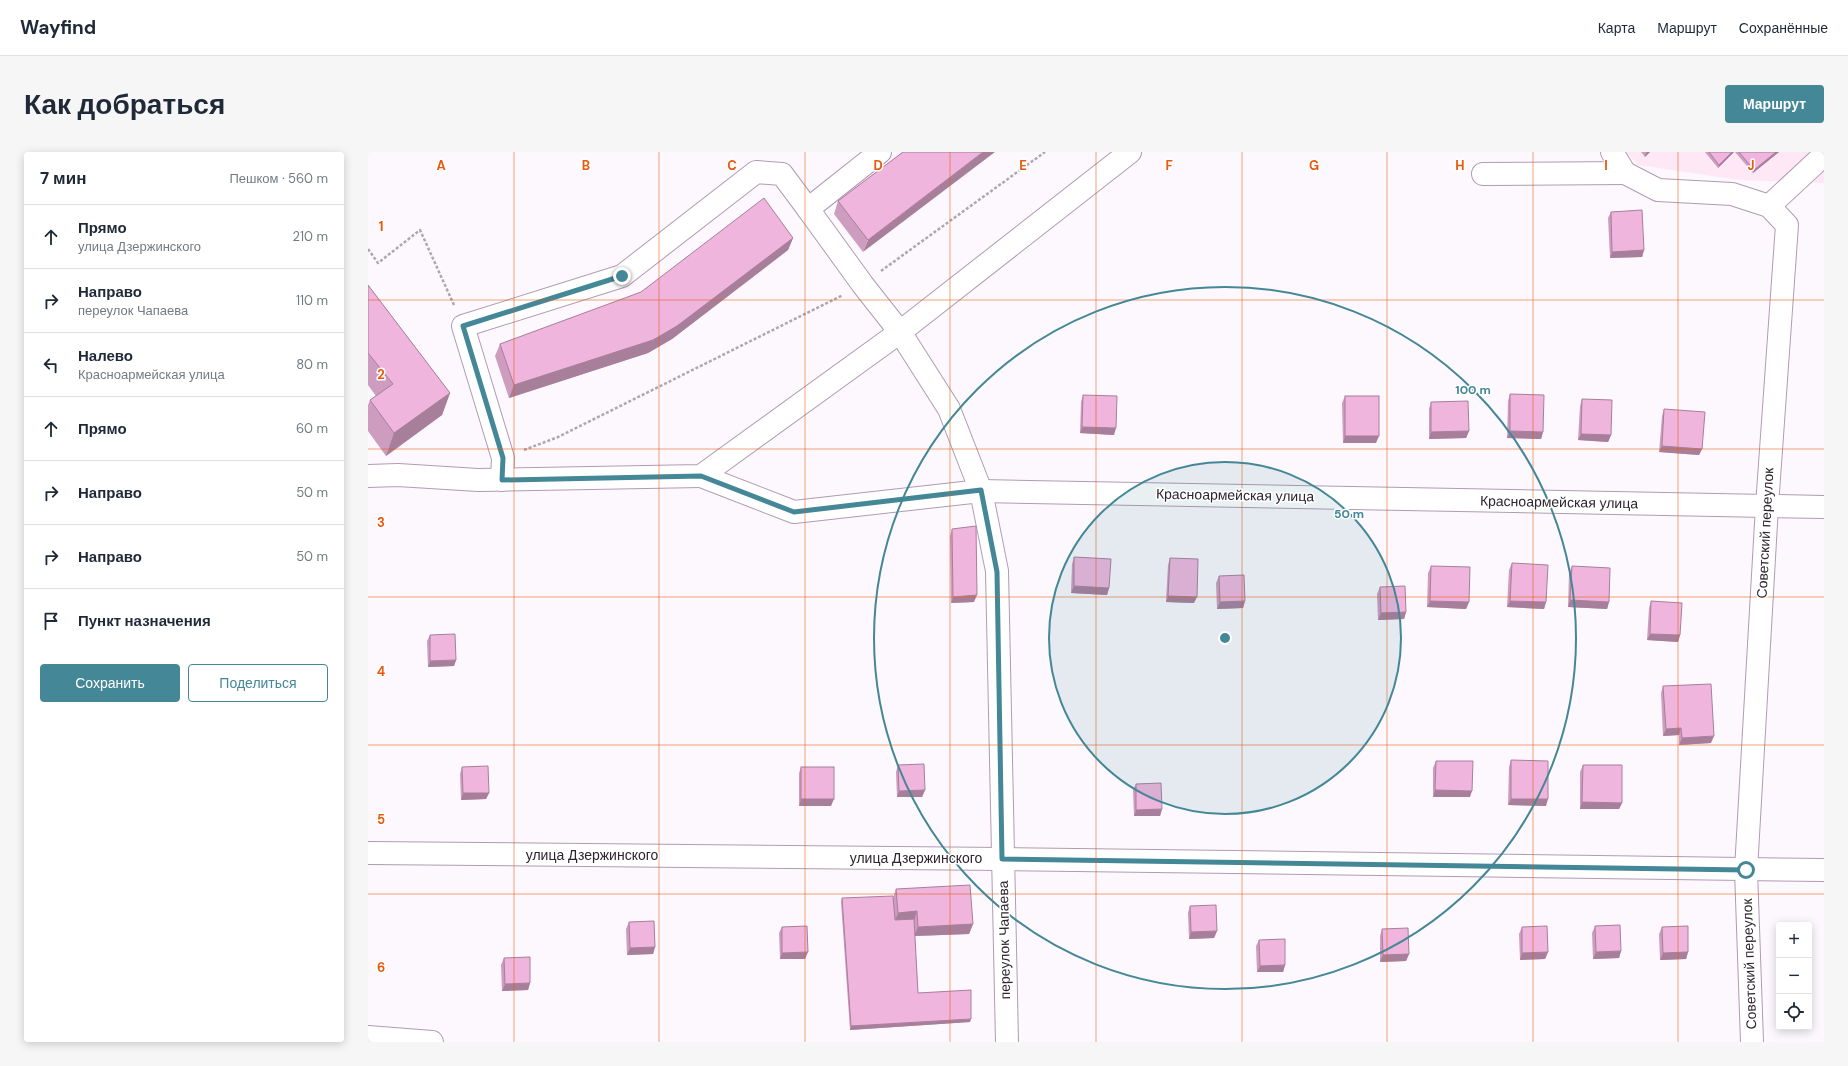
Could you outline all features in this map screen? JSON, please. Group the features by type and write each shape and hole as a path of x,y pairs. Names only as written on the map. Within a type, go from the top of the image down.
{"street":[{"path":"808,209 880,152"},
{"path":"370,471 398,475 478,480 701,476 900,332 1130,152"},
{"path":"1612,152 1625,173"},
{"path":"1769,206 1824,155"},
{"name":"переулок Чапаева","path":"463,326 622,276 756,172 782,174 863,285 900,332 949,409 981,490 997,572 1007,1042"},
{"path":"1483,174 1625,173"},
{"name":"Советский переулок","path":"1625,173 1658,190 1732,194 1769,206 1787,225 1767,506 1746,870 1752,1042"},
{"path":"463,326 503,458 502,480"},
{"name":"Красноармейская улица","path":"701,476 794,512 981,490 1824,507"},
{"name":"улица Дзержинского","path":"368,853 1002,859 1824,870"},
{"path":"368,1037 432,1042"}],"path":[{"path":"503,458 558,437 863,285 1045,152"},
{"path":"368,249 378,263 420,230 463,326"}],"shaded area":[{"path":"1626,152 1824,152 1824,183 1739,180 1638,165"}],"building":[{"path":"903,152 983,152 868,240 838,201"},
{"path":"1709,152 1732,152 1719,165"},
{"path":"1739,152 1776,152 1754,170"},
{"path":"764,198 793,238 677,326 653,340 514,385 500,344 641,292"},
{"path":"1642,210 1644,250 1612,252 1611,212"},
{"path":"368,285 450,393 394,433 370,400 393,384 368,353"},
{"path":"1510,394 1544,395 1543,432 1510,431"},
{"path":"1083,395 1117,396 1116,428 1082,427"},
{"path":"1345,396 1379,396 1379,436 1345,436"},
{"path":"1582,399 1612,400 1611,435 1581,434"},
{"path":"1468,401 1469,431 1431,432 1431,402"},
{"path":"1664,409 1705,412 1702,449 1662,446"},
{"path":"976,526 977,595 953,597 952,529"},
{"path":"1074,557 1111,559 1109,588 1074,586"},
{"path":"1170,558 1198,559 1197,597 1168,596"},
{"path":"1512,563 1548,565 1546,602 1510,601"},
{"path":"1431,566 1470,567 1469,602 1430,601"},
{"path":"1572,566 1610,568 1609,602 1570,600"},
{"path":"1244,575 1245,601 1220,602 1219,576"},
{"path":"1405,586 1406,612 1381,613 1380,587"},
{"path":"1651,601 1682,603 1680,635 1650,634"},
{"path":"455,634 456,660 430,661 430,635"},
{"path":"1711,684 1714,736 1682,738 1681,728 1666,729 1663,686"},
{"path":"1511,760 1548,761 1548,799 1511,799"},
{"path":"1436,761 1473,761 1472,791 1435,790"},
{"path":"924,764 925,790 899,791 898,765"},
{"path":"1583,765 1622,765 1622,803 1582,802"},
{"path":"488,766 489,793 463,793 462,767"},
{"path":"801,767 834,767 834,799 801,799"},
{"path":"1161,783 1162,809 1136,810 1136,784"},
{"path":"970,885 973,924 918,927 917,911 898,913 896,889"},
{"path":"893,896 895,920 914,919 918,993 971,990 971,1019 851,1026 842,898"},
{"path":"1216,905 1217,931 1191,932 1190,906"},
{"path":"654,921 655,947 630,948 629,922"},
{"path":"1620,925 1621,951 1596,952 1595,926"},
{"path":"807,926 808,952 782,953 782,927"},
{"path":"1547,926 1548,952 1522,953 1522,927"},
{"path":"1688,926 1688,952 1663,953 1662,927"},
{"path":"1408,928 1409,954 1383,955 1382,929"},
{"path":"1285,939 1285,965 1260,966 1259,940"},
{"path":"530,957 530,983 505,984 504,958"}],"route":[{"path":"622,276 463,326 503,458 502,480 701,476 794,512 981,490 997,572 1002,859 1746,870"}]}
